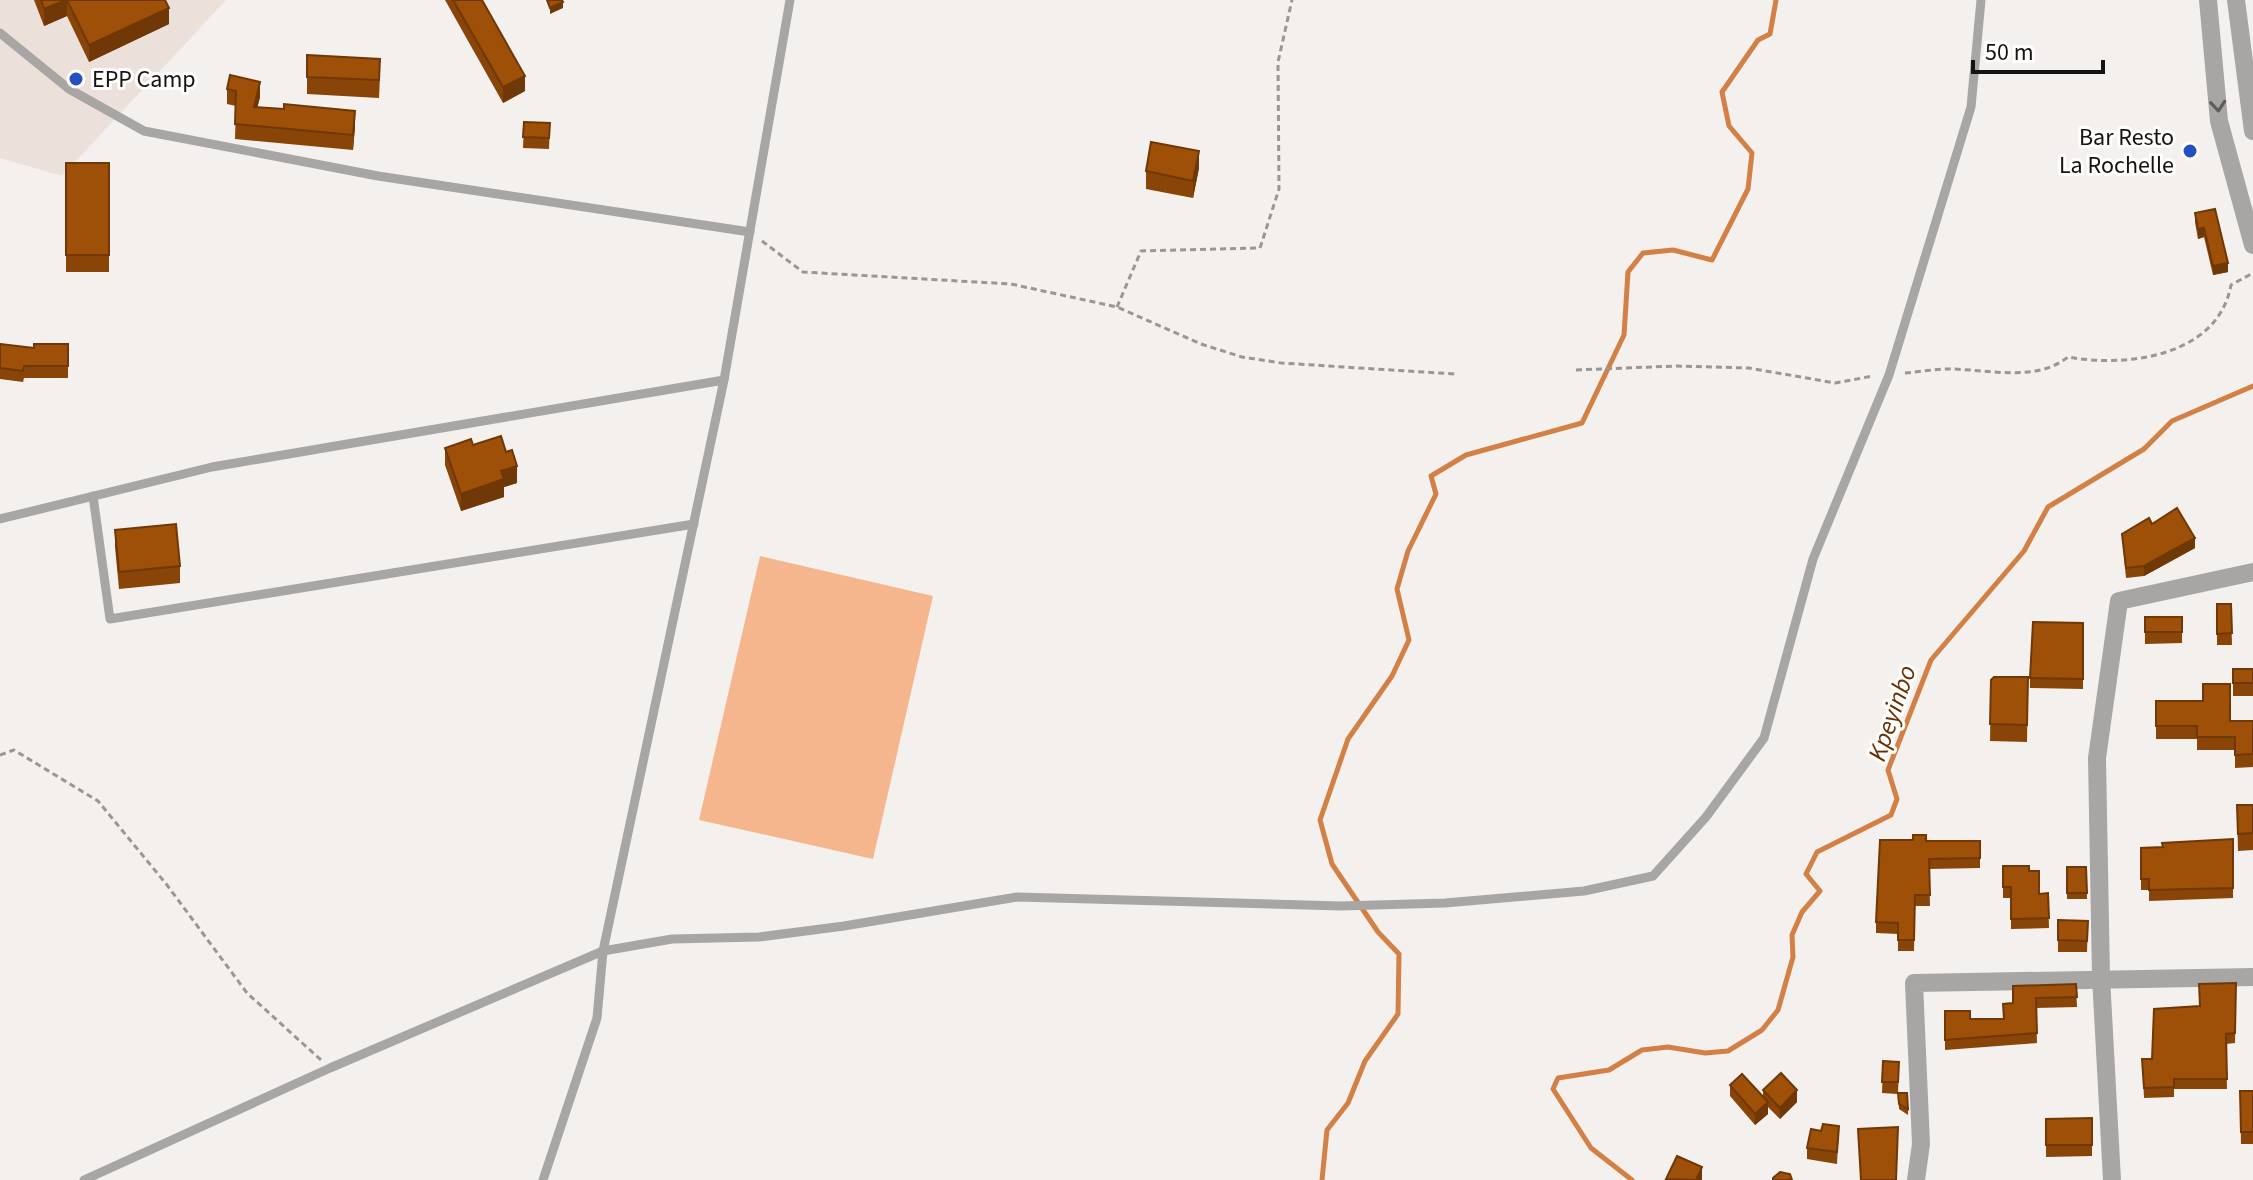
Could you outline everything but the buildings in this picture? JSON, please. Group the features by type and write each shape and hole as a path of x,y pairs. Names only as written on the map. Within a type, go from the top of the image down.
{"street":[{"path":"2208,0 2219,121 2253,245"},
{"path":"2236,0 2253,131"},
{"path":"2112,1180 2101,977 2097,758 2119,601 2253,572"},
{"path":"1916,1180 1921,1144 1914,983 2101,977 2253,977"}],"lane":[{"path":"543,1180 597,1018 603,951 724,380 790,0"},
{"path":"84,1180 330,1068 603,951 672,939 759,937 844,926 1017,897 1341,906 1445,903 1584,891 1653,876 1706,817 1764,738 1813,559 1889,375 1971,107 1981,0"},
{"path":"0,33 69,89 144,131 378,176 750,232"},
{"path":"0,519 212,467 724,380"},
{"path":"93,496 110,619 694,524"}],"path":[{"path":"1117,307 1141,251 1260,248 1279,189 1278,62 1292,0"},
{"path":"750,232 803,272 1011,284 1117,307 1201,344 1242,357 1281,363 1455,374"},
{"path":"1576,370 1676,366 1749,368 1835,383 1948,369 1988,374 2053,369 2068,357 2102,363 2143,360 2202,337 2228,301 2231,285 2253,273"},
{"path":"0,755 14,750 98,801 167,885 247,993 330,1068"}],"shaded area":[{"name":"EPP Camp","path":"0,0 226,0 62,176 0,158"},
{"path":"760,556 933,596 873,859 699,820"}],"waterway":[{"path":"1322,1180 1327,1130 1348,1103 1365,1061 1398,1014 1399,954 1378,932 1332,864 1320,820 1348,739 1392,676 1409,640 1397,589 1408,551 1436,494 1431,476 1466,455 1582,423 1624,335 1628,272 1643,253 1673,250 1712,260 1748,189 1752,153 1729,126 1722,92 1758,40 1770,34 1776,0"},
{"name":"Kpeyinbo","path":"1632,1180 1591,1148 1553,1089 1558,1078 1609,1070 1642,1050 1668,1047 1705,1053 1728,1051 1762,1030 1778,1010 1793,957 1792,935 1802,912 1820,891 1806,874 1817,852 1891,815 1897,799 1888,770 1931,660 2024,551 2048,507 2144,449 2172,421 2253,386"}],"place":[{"name":"EPP Camp","path":"76,79"},
{"name":"Bar Resto La Rochelle","path":"2190,151"}]}
